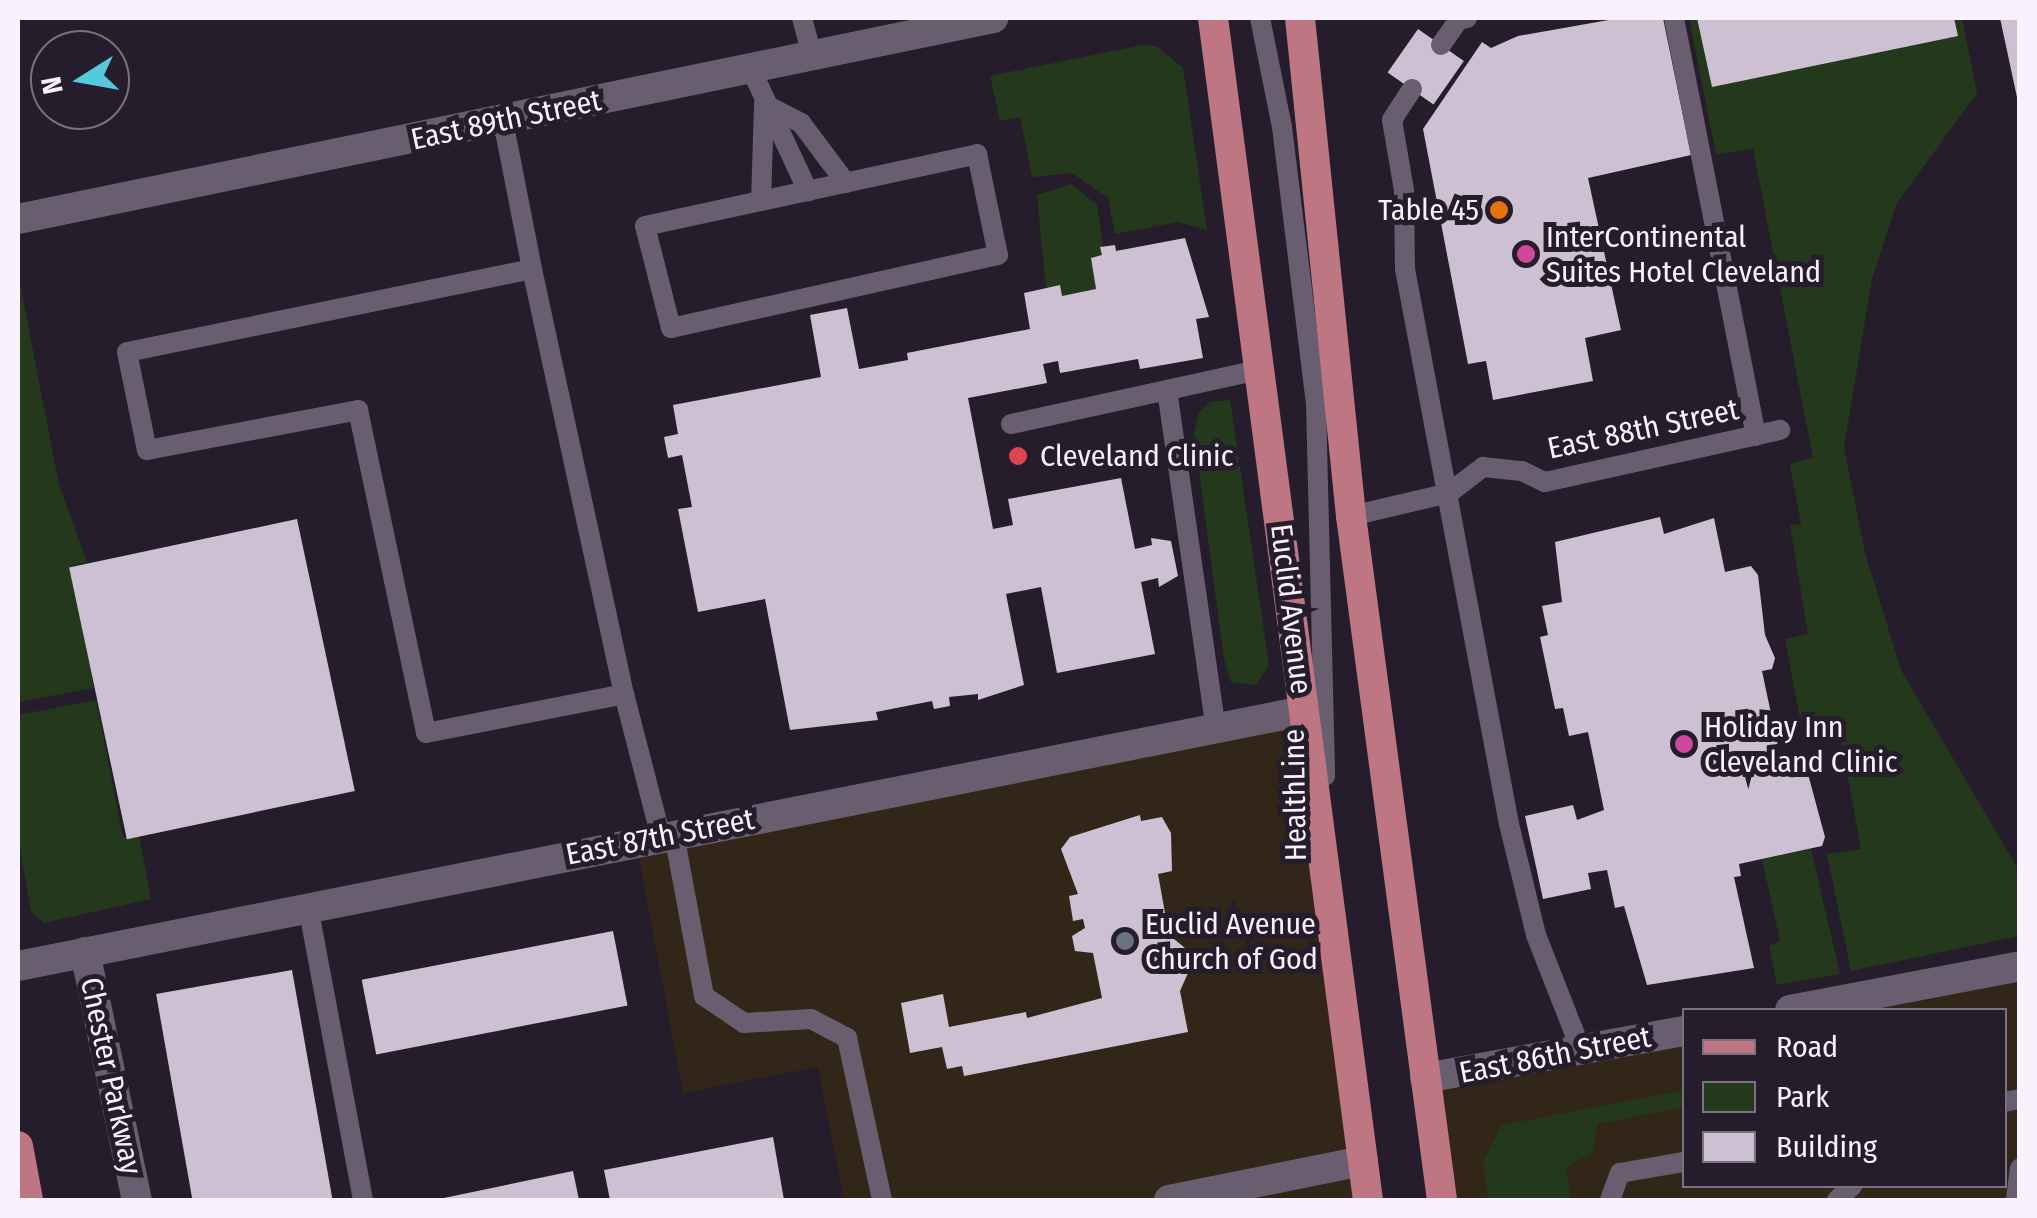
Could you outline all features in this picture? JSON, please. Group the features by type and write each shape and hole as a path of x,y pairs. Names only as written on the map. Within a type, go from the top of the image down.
{"main road":[{"name":"Euclid Avenue","path":"1213,18 1368,1200"},
{"path":"1300,18 1351,516 1442,1200"},
{"path":"18,1146 28,1200"}],"street":[{"name":"East 89th Street","path":"18,219 994,18"},
{"name":"East 87th Street","path":"18,966 1304,711"},
{"name":"Chester Parkway","path":"84,952 137,1200"},
{"path":"1800,1008 2020,966"},
{"name":"East 86th Street","path":"1425,1078 1682,1030"},
{"path":"1169,1200 1363,1161"}],"lane":[{"path":"802,18 812,56"},
{"name":"HealthLine","path":"1260,18 1282,127 1316,403 1327,885"},
{"path":"1442,45 1459,19 1467,18"},
{"path":"1674,18 1756,436"},
{"path":"751,69 808,192"},
{"path":"1412,90 1392,120 1404,190 1404,269 1524,892 1581,1050"},
{"path":"764,104 801,123 846,183"},
{"path":"761,201 764,104"},
{"path":"502,121 624,694 668,835 704,996 744,1023 811,1019 847,1038 882,1200"},
{"path":"977,154 998,255 671,328 646,226 808,192 977,154"},
{"path":"532,269 128,352 147,450 358,410 426,733 624,694"},
{"path":"1011,424 1260,370"},
{"path":"1167,390 1216,728"},
{"name":"HealthLine","path":"1316,403 1345,460"},
{"name":"East 88th Street","path":"1351,516 1449,494 1483,467 1522,471 1545,482 1780,430"},
{"path":"308,906 363,1200"},
{"path":"1610,1200 1620,1173 1682,1162"},
{"path":"2016,1200 2020,1168"}],"shaded area":[{"path":"1304,711 1368,1200 844,1200 818,1067 683,1093 636,842"},
{"path":"2019,966 2019,1200 1441,1200 1425,1078 1682,1031 1682,1188 2007,1188 2007,1008 1800,1008"}],"green space":[{"path":"1689,18 1962,18 1977,93 1897,203 1872,279 1844,448 1865,553 1901,670 2018,869 2019,936 1851,971 1827,854 1861,849 1840,735 1804,740 1785,639 1808,634 1790,525 1801,524 1790,464 1813,458 1753,149 1716,154"},
{"path":"1143,45 1156,46 1183,68 1207,230 1178,222 1115,234 1108,198 1072,173 1032,177 1020,117 1000,121 990,76"},
{"path":"1071,184 1097,205 1103,243 1102,255 1091,259 1096,289 1062,296 1046,288 1037,195"},
{"path":"18,273 59,485 87,562 70,566 94,688 18,702"},
{"path":"1230,400 1269,665 1256,685 1231,682 1224,659 1194,433 1199,412 1210,402"},
{"path":"96,700 123,837 139,835 151,899 44,923 31,911 18,839 18,715"},
{"path":"1811,849 1840,974 1777,985 1769,946 1780,941 1762,859"},
{"path":"1682,1090 1682,1107 1598,1124 1592,1153 1566,1167 1571,1200 1488,1200 1483,1161 1502,1125"}],"building":[{"name":"InterContinental Suites Hotel Cleveland","path":"1620,18 1663,18 1691,155 1588,178 1621,330 1585,338 1593,381 1493,400 1486,361 1468,364 1423,129 1482,42 1491,48 1518,36"},
{"path":"1697,18 1954,18 1958,36 1712,87"},
{"path":"2000,18 2020,18 2020,102 2018,102"},
{"path":"1418,29 1464,61 1433,105 1388,72"},
{"path":"1185,238 1209,317 1196,319 1203,358 1140,369 1138,359 1060,373 1058,361 1043,364 1047,383 968,398 993,529 1013,525 1008,499 1121,478 1135,549 1152,545 1151,538 1171,541 1178,576 1159,587 1158,578 1141,582 1155,654 1057,673 1041,587 1006,594 1024,685 978,700 978,694 949,697 950,706 934,709 932,701 876,712 878,720 790,730 765,599 698,612 678,509 692,507 682,455 668,458 664,437 678,434 673,405 821,377 810,315 847,308 859,369 908,360 907,353 1030,329 1024,293 1060,285 1062,296 1096,289 1091,258 1102,255 1100,247 1115,245 1116,251"},
{"name":"Holiday Inn Cleveland Clinic","path":"1660,517 1664,534 1714,518 1725,572 1751,566 1758,575 1765,635 1775,658 1772,669 1762,671 1780,756 1802,752 1825,837 1822,846 1739,864 1741,876 1734,877 1754,968 1647,985 1624,906 1615,908 1607,870 1588,873 1591,889 1543,899 1525,816 1573,805 1577,820 1604,810 1588,732 1569,736 1563,708 1555,709 1540,637 1548,635 1542,606 1562,602 1555,542"},
{"path":"297,519 355,791 127,839 69,567"},
{"name":"Euclid Avenue Church of God","path":"1140,815 1141,821 1162,817 1171,833 1172,871 1158,874 1169,935 1190,952 1192,964 1180,991 1188,1032 964,1076 962,1066 947,1069 942,1047 910,1053 901,1003 943,994 949,1027 1026,1012 1027,1018 1102,998 1093,953 1075,951 1072,936 1085,928 1083,919 1073,921 1069,896 1078,894 1061,849 1070,837"},
{"path":"613,931 628,1006 376,1054 362,980"},
{"path":"292,970 332,1199 192,1200 156,994"},
{"path":"773,1137 784,1200 610,1200 604,1170"},
{"path":"573,1171 579,1200 439,1200 439,1199"}],"place":[{"name":"Table 45","path":"1499,210"},
{"name":"InterContinental Suites Hotel Cleveland","path":"1526,254"},
{"name":"Cleveland Clinic","path":"1018,456"},
{"name":"Holiday Inn Cleveland Clinic","path":"1684,744"},
{"name":"Euclid Avenue Church of God","path":"1125,941"}]}
